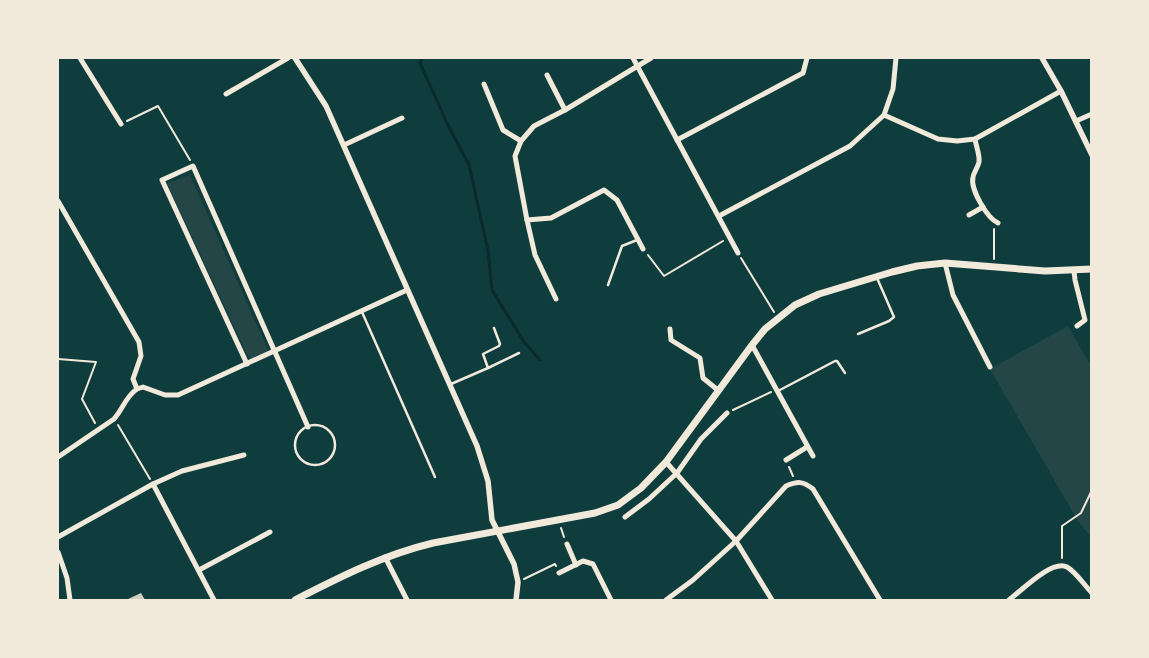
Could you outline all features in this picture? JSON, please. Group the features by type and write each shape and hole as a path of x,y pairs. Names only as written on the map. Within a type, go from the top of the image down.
{"main road":[{"path":"295,600 351,571 385,557 432,542 559,521 596,513 618,505 641,488 666,462 752,345 778,318 794,305 819,294 917,266 945,263 1044,271 1092,269"}],"street":[{"path":"80,58 121,124"},
{"path":"226,94 288,58"},
{"path":"295,58 326,106 485,468 492,520 514,564 518,582 516,600"},
{"path":"633,58 738,253"},
{"path":"556,298 535,255 515,156 521,141 534,126 565,110 651,58"},
{"path":"677,140 803,73 807,58"},
{"path":"719,216 850,146 884,115 893,89 896,58"},
{"path":"1042,58 1061,91 1092,155"},
{"path":"548,74 565,110"},
{"path":"484,84 503,130 521,141"},
{"path":"884,115 938,139 957,141 975,139 1061,91"},
{"path":"1076,121 1092,114"},
{"path":"344,145 402,118"},
{"path":"975,139 979,162 973,177 973,186 983,207 996,222"},
{"path":"247,364 162,180 194,166 308,427"},
{"path":"527,220 551,218 604,190 617,200 643,249"},
{"path":"58,201 139,342 141,356 133,380 137,389"},
{"path":"969,215 983,207"},
{"path":"945,263 953,295 990,367"},
{"path":"1074,271 1085,320 1077,326"},
{"path":"58,457 98,428 114,419 120,413 130,393 137,389 143,388 165,395 178,394 407,290"},
{"path":"670,329 671,340 700,358 703,378 719,391"},
{"path":"752,345 813,456"},
{"path":"625,517 649,499 677,473 701,439 727,413"},
{"path":"786,460 808,447"},
{"path":"58,537 153,484 182,471 244,455"},
{"path":"666,462 736,541 772,600"},
{"path":"666,600 693,580 736,541 786,486 796,482 805,482 813,489 880,600"},
{"path":"153,484 214,600"},
{"path":"199,570 270,532"},
{"path":"567,544 576,565"},
{"path":"58,552 67,578 70,600"},
{"path":"385,557 407,600"},
{"path":"559,573 583,562 593,564 611,600"},
{"path":"1009,600 1050,567 1062,565 1069,568 1092,593"}],"lane":[{"path":"608,285 622,246 638,240"},
{"path":"858,334 894,317 877,276"},
{"path":"361,311 435,477"},
{"path":"488,368 483,354 500,344 494,328"},
{"path":"450,385 519,353"},
{"path":"776,391 835,361 845,373"},
{"path":"317,425 324,427 334,437 336,447 334,454 324,463 312,465 305,463 296,452 298,436 308,427 317,425"}],"path":[{"path":"121,124 158,106 194,166"},
{"path":"994,266 996,222"},
{"path":"643,249 664,276 729,238"},
{"path":"738,253 778,318"},
{"path":"58,358 96,362 82,399 98,428"},
{"path":"727,413 776,391"},
{"path":"114,419 153,484"},
{"path":"786,460 796,482"},
{"path":"1062,565 1062,526 1081,513 1092,490"},
{"path":"559,521 567,544"},
{"path":"518,582 555,564 559,573"}],"shaded area":[{"path":"190,175 268,350 250,361 167,183"},
{"path":"1068,326 1091,366 1091,537 1078,521 990,369"}],"building":[{"path":"141,593 145,600 126,600"}],"waterway":[{"path":"422,58 420,63 447,123 469,165 488,251 492,290 524,342 540,360"}]}
